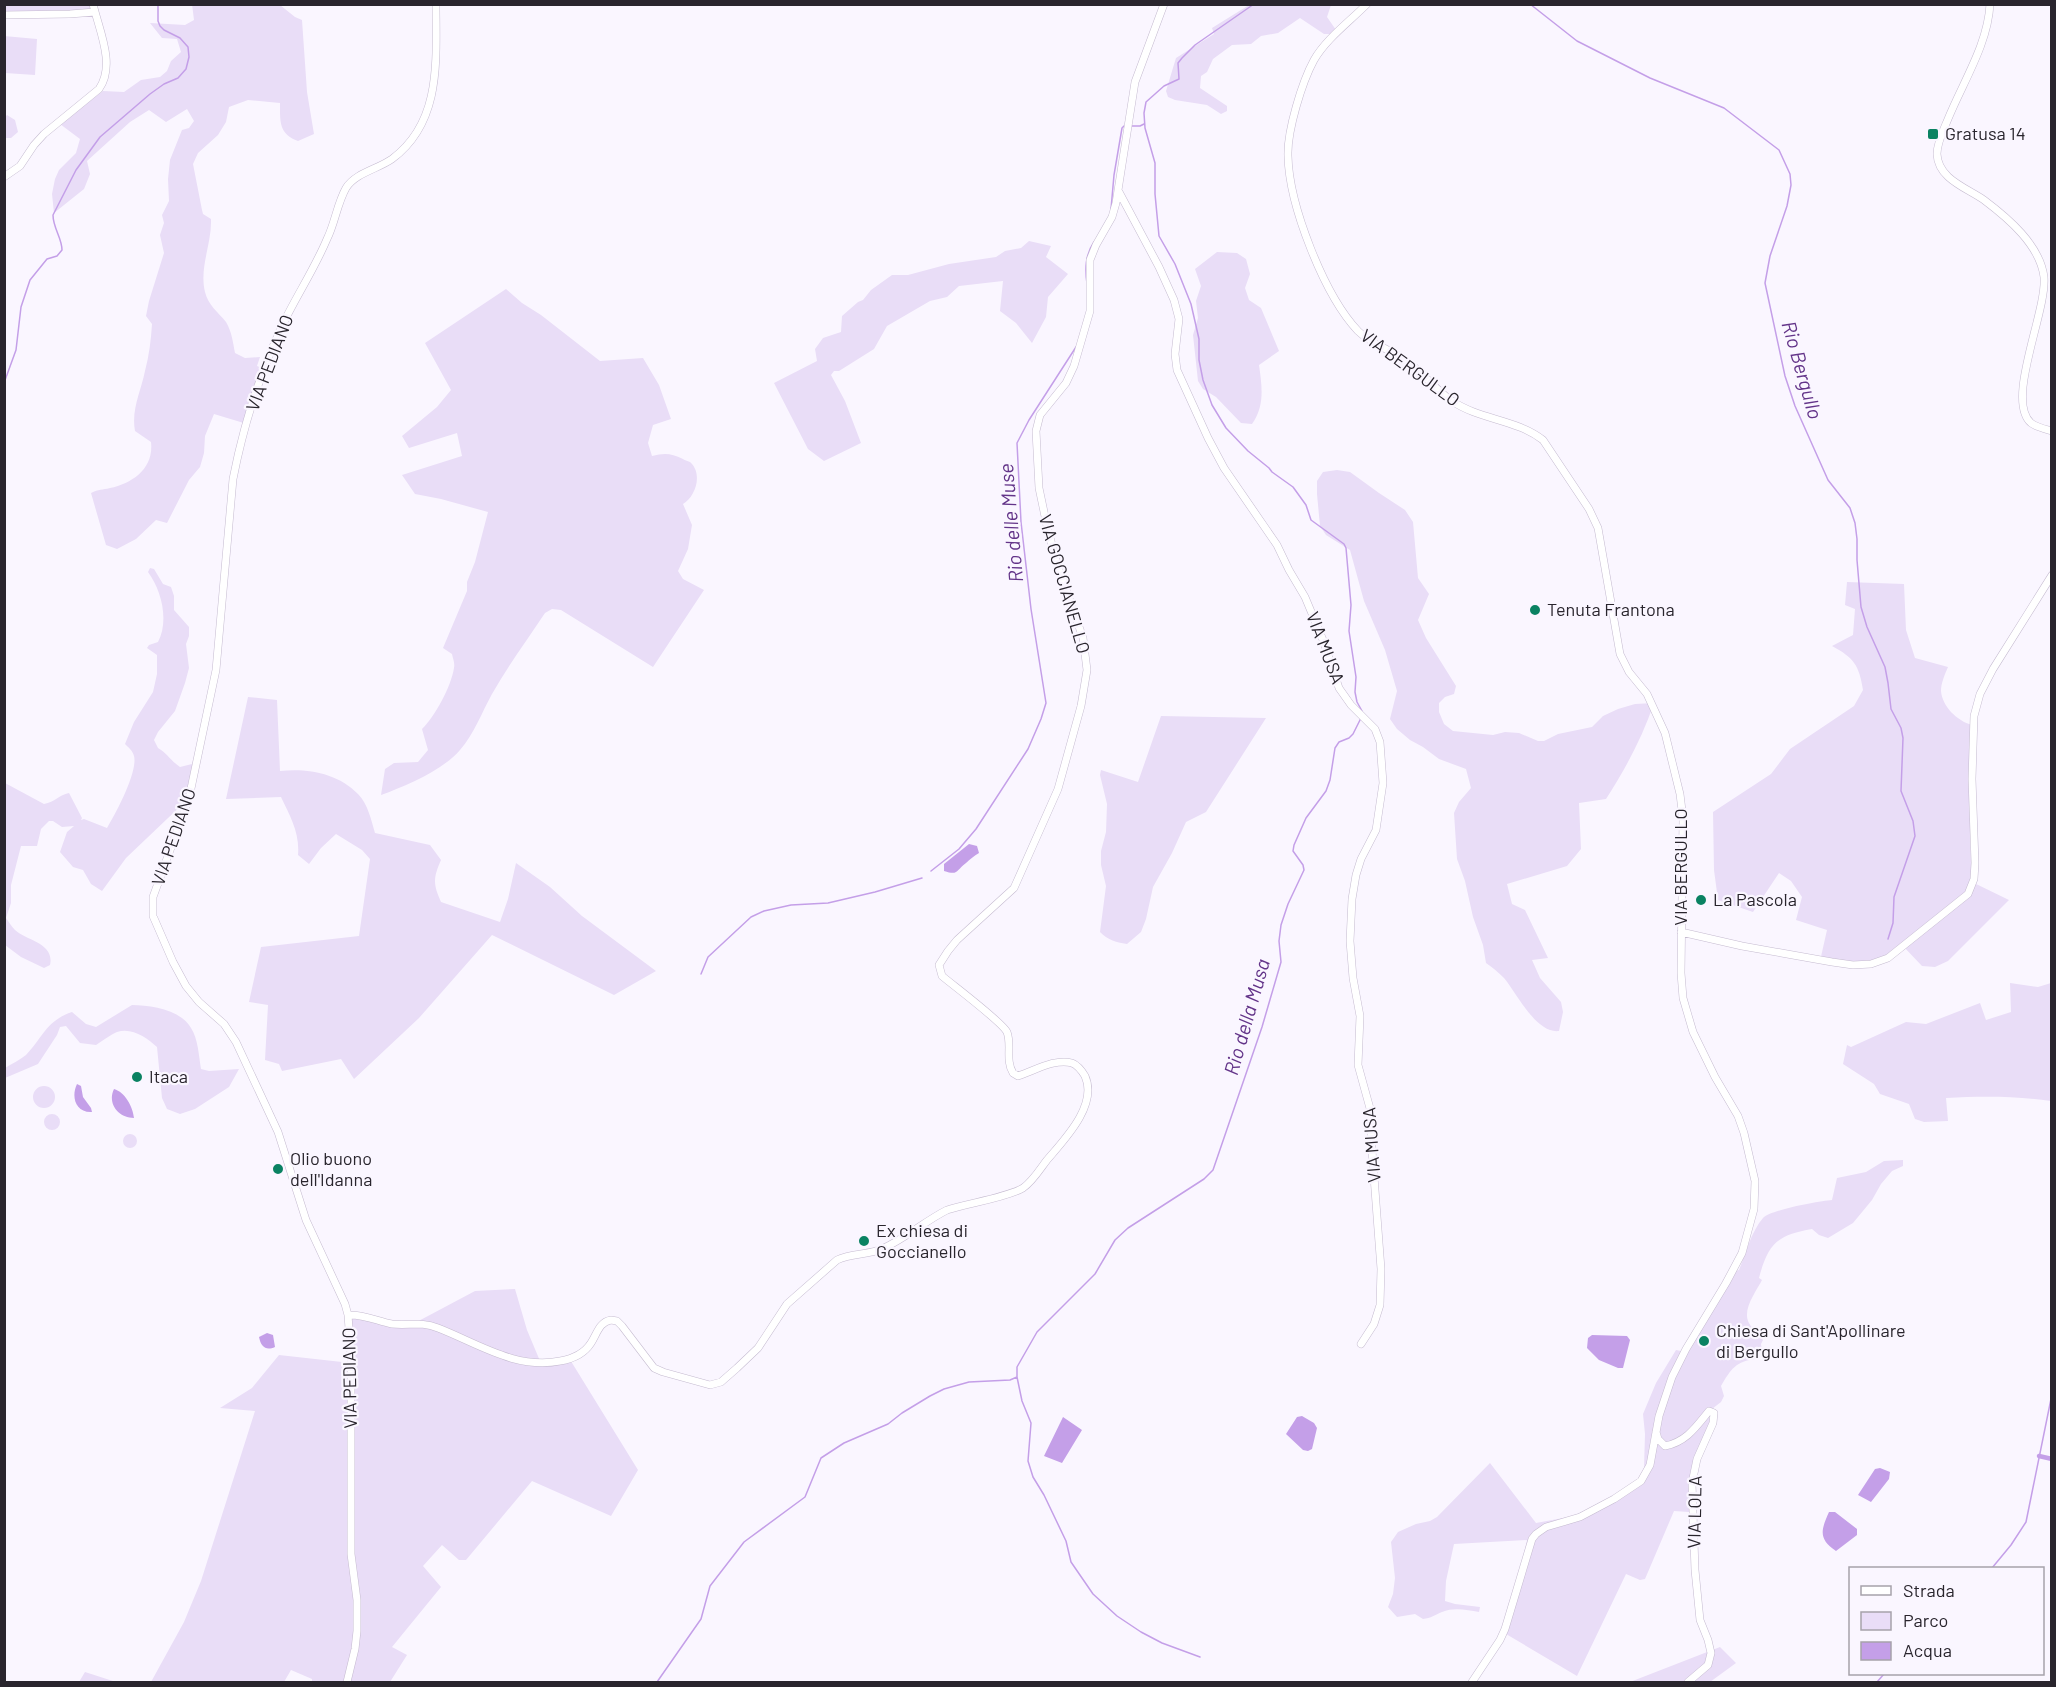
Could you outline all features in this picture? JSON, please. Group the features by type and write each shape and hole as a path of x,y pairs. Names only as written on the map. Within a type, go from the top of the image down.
{"street":[{"name":"VIA PEDIANO","path":"347,1683 357,1631 357,1600 352,1565 351,1356 348,1314 306,1220 278,1132 236,1042 224,1024 199,1002 186,986 153,916 153,897 189,798 212,691 220,637 233,479 258,384 281,328 328,238 346,187 356,178 389,161 400,152 415,135 426,115 430,104 435,67 436,4"},
{"name":"VIA GOCCIANELLO","path":"348,1314 358,1314 395,1324 419,1323 438,1328 500,1355 548,1363 580,1355 592,1342 601,1325 610,1320 617,1321 654,1368 710,1385 716,1384 728,1377 758,1348 792,1299 837,1260 880,1250 947,1210 1023,1188 1067,1138 1077,1123 1088,1096 1088,1085 1084,1074 1078,1067 1071,1063 1062,1063 1018,1076 1013,1073 1008,1062 1009,1040 1004,1027 942,976 939,965 957,940 1014,888 1022,874 1058,789 1086,687 1087,670 1083,638 1057,564 1042,506 1036,431 1040,415 1066,383 1074,366 1090,311 1090,260 1112,217 1119,192 1136,82 1164,4"},
{"name":"VIA BERGULLO","path":"1367,4 1314,59 1300,94 1291,130 1288,155 1292,191 1313,258 1350,321 1365,337 1408,362 1437,390 1462,407 1532,432 1543,440 1589,508 1603,550 1620,654 1629,672 1647,694 1665,733 1680,794 1683,819 1681,973 1685,1010 1708,1065 1741,1124 1754,1172 1756,1195 1751,1224 1742,1253 1672,1377 1659,1416 1650,1465 1641,1481 1580,1517 1546,1527 1536,1534 1532,1539 1505,1629 1472,1683"},
{"path":"1990,4 1989,22 1984,38 1941,136 1937,153 1939,165 1947,175 1998,211 2030,244 2040,261 2044,278 2043,294 2022,386 2021,405 2032,424 2052,431"},
{"path":"4,15 70,14 94,8 105,50 106,66 103,84 99,89 44,134 20,166 4,177"},
{"name":"VIA MUSA","path":"1119,192 1159,267 1176,306 1179,324 1175,354 1177,370 1208,438 1224,468 1277,545 1309,604 1339,688 1360,715 1375,729 1380,742 1383,783 1376,830 1356,875 1352,899 1350,941 1353,978 1360,1016 1358,1065 1371,1112 1381,1269 1380,1305 1374,1324 1361,1344"},
{"path":"1681,932 1742,946 1832,962 1853,965 1871,964 1888,958 1968,894 1974,879 1975,863 1972,779 1974,716 1980,694 1993,669 2052,575"},
{"name":"VIA LOLA","path":"1656,1432 1665,1446 1671,1445 1691,1433 1709,1411 1714,1413 1713,1423 1697,1460 1692,1484 1695,1570 1700,1620 1711,1653 1708,1665 1688,1683"}],"green space":[{"path":"91,4 93,17 5,16 5,5"},
{"path":"192,4 280,5 302,20 307,92 314,134 298,141 292,138 287,135 282,126 280,103 248,100 229,107 226,122 218,135 198,153 193,164 202,210 203,214 211,219 204,274 206,297 226,322 235,353 245,358 260,357 257,366 264,369 247,424 214,414 205,436 200,467 189,480 167,523 156,520 136,539 117,549 106,545 91,493 118,486 134,478 145,467 149,459 151,442 135,431 134,423 135,408 150,342 152,324 146,316 164,253 160,235 164,223 162,215 169,201 170,160 182,130 189,128 194,121 187,109 166,122 149,110 130,122 87,161 90,174 84,189 54,213 52,194 55,179 59,170 76,153 80,139 60,124 103,91 124,92 141,80 160,77 167,71 171,61 181,52 177,39 162,38 150,23 185,25 194,20"},
{"path":"1249,5 1331,5 1327,17 1336,30 1332,34 1324,34 1300,18 1278,33 1261,36 1251,44 1232,45 1213,59 1207,72 1201,76 1200,88 1227,106 1227,111 1221,114 1207,105 1168,97 1166,91 1176,58 1214,34 1212,28"},
{"path":"4,36 37,39 35,75 5,73"},
{"path":"7,115 15,120 18,132 11,138 5,138 5,117"},
{"path":"1029,241 1051,246 1046,257 1068,274 1048,297 1046,317 1032,343 1016,323 1000,311 1003,281 959,286 947,297 930,301 887,326 874,349 839,371 834,371 831,375 845,401 861,443 824,461 808,449 774,383 817,361 815,349 823,338 841,332 842,316 892,275 908,275 949,264 996,257 1005,251 1021,248"},
{"path":"1217,252 1237,253 1246,259 1250,274 1245,288 1249,300 1261,308 1279,351 1259,365 1261,403 1252,424 1241,423 1216,397 1203,389 1198,381 1193,335 1198,318 1196,301 1201,286 1195,269"},
{"path":"506,289 600,361 643,358 659,385 671,419 653,425 648,443 652,456 668,454 679,457 691,463 695,468 697,479 694,491 683,504 692,525 688,549 678,571 683,579 704,590 653,667 561,610 552,609 545,613 511,663 474,730 460,750 434,771 381,795 385,769 394,763 418,762 428,750 422,729 442,701 450,684 454,664 452,654 443,648 467,591 467,582 475,562 488,512 415,494 402,475 462,456 457,433 409,448 402,436 437,407 451,390 425,343"},
{"path":"1337,470 1350,472 1405,510 1413,522 1418,578 1429,594 1418,620 1426,638 1456,686 1454,694 1445,697 1439,703 1439,712 1444,724 1453,731 1493,735 1505,732 1519,733 1538,741 1544,741 1558,734 1592,727 1603,716 1618,709 1635,704 1654,703 1633,752 1606,799 1579,803 1581,849 1567,866 1507,884 1512,904 1525,910 1548,958 1532,960 1540,978 1561,1002 1563,1012 1559,1031 1542,1026 1527,1011 1504,978 1486,963 1483,945 1457,859 1454,813 1459,802 1471,788 1466,769 1439,759 1410,740 1397,729 1390,719 1397,691 1385,650 1364,601 1350,550 1326,535 1320,526 1317,481 1323,472"},
{"path":"150,568 154,569 163,584 171,587 174,596 174,610 189,627 186,644 189,668 185,683 175,711 154,740 158,748 180,767 196,763 188,799 126,858 102,891 91,884 83,870 73,867 60,852 67,832 74,826 62,827 49,821 41,829 37,846 21,846 11,885 11,903 6,918 15,930 39,943 48,952 50,965 44,968 21,957 5,945 5,783 44,804 69,793 81,820 84,819 107,828 116,813 133,772 134,756 125,744 134,722 153,692 157,674 157,655 147,648 158,642 163,616 157,588 148,572"},
{"path":"1847,582 1904,584 1906,630 1915,658 1948,667 1941,688 1944,702 1956,716 1972,725 1970,841 1972,882 2009,900 1948,961 1935,967 1922,966 1902,945 1876,961 1852,963 1820,961 1827,930 1796,920 1802,897 1791,881 1779,873 1753,912 1718,900 1714,870 1713,812 1771,774 1790,749 1854,706 1863,690 1860,674 1854,663 1846,654 1832,646 1853,635 1855,609 1845,605"},
{"path":"248,697 277,700 280,771 311,771 341,781 358,794 364,802 375,833 430,845 441,860 435,881 441,902 500,922 516,863 656,971 614,995 492,935 419,1018 354,1079 341,1059 282,1071 279,1064 265,1060 268,1005 249,1002 261,947 359,936 370,859 362,850 336,834 309,864 298,855 296,832 281,797 226,799"},
{"path":"1161,716 1266,718 1206,812 1186,822 1153,887 1141,932 1127,944 1112,940 1100,932 1106,886 1101,865 1101,851 1106,832 1107,804 1100,775 1101,770 1138,782"},
{"path":"2010,983 2038,987 2051,983 2051,1101 1999,1097 1946,1098 1948,1121 1924,1122 1915,1119 1909,1104 1880,1094 1874,1084 1843,1064 1847,1045 1851,1047 1906,1022 1926,1024 1980,1003 1986,1020 2011,1012"},
{"path":"132,1005 165,1010 186,1022 195,1037 201,1069 209,1071 239,1069 229,1087 195,1109 180,1114 167,1109 162,1098 157,1047 149,1040 134,1032 123,1031 114,1033 96,1045 80,1043 66,1026 60,1027 38,1064 5,1078 5,1068 26,1055 56,1020 72,1012 86,1024 96,1027"},
{"path":"44,1086 52,1089 55,1097 52,1105 44,1108 36,1105 33,1097 36,1089"},
{"path":"52,1114 58,1116 60,1122 58,1128 52,1130 46,1128 44,1122 46,1116"},
{"path":"127,1134 133,1134 137,1141 133,1148 127,1148 123,1144 123,1138"},
{"path":"1903,1160 1903,1166 1892,1171 1853,1223 1828,1238 1812,1229 1790,1234 1770,1249 1762,1266 1759,1278 1762,1280 1747,1311 1749,1323 1763,1340 1762,1352 1756,1359 1735,1367 1721,1386 1724,1396 1721,1402 1708,1412 1710,1422 1690,1475 1689,1512 1674,1511 1645,1579 1640,1580 1626,1574 1577,1676 1506,1634 1527,1540 1454,1544 1446,1581 1445,1601 1480,1607 1479,1612 1451,1610 1423,1619 1415,1614 1397,1617 1388,1607 1393,1594 1395,1578 1391,1542 1398,1532 1437,1517 1490,1463 1536,1523 1574,1516 1638,1483 1644,1468 1643,1414 1656,1383 1676,1350 1681,1351 1704,1318 1730,1272 1739,1270 1752,1236 1763,1218 1784,1209 1832,1200 1837,1178 1866,1172 1884,1161"},
{"path":"515,1289 527,1330 540,1361 569,1358 638,1470 611,1516 532,1481 466,1560 459,1560 442,1545 423,1566 441,1587 392,1647 407,1655 390,1682 312,1682 312,1679 291,1670 284,1682 151,1682 184,1622 201,1581 255,1411 220,1408 252,1388 279,1355 351,1363 348,1315 411,1325 475,1291"},
{"path":"1720,1647 1736,1663 1710,1682 1630,1682"},
{"path":"85,1672 116,1682 79,1682"}],"water":[{"path":"969,844 977,846 979,853 957,872 944,871 944,864"},
{"path":"77,1084 81,1086 83,1097 92,1112 86,1112 78,1107 74,1094"},
{"path":"114,1089 128,1100 134,1118 123,1115 115,1109 112,1099"},
{"path":"267,1333 273,1335 275,1347 267,1348 261,1343 259,1337"},
{"path":"1592,1335 1627,1336 1630,1340 1623,1368 1599,1360 1587,1348 1588,1338"},
{"path":"1302,1416 1314,1423 1317,1428 1312,1449 1308,1451 1303,1450 1286,1434 1297,1417"},
{"path":"1063,1417 1082,1430 1062,1463 1044,1456"},
{"path":"1880,1468 1890,1472 1889,1479 1871,1502 1858,1495 1875,1469"},
{"path":"1829,1512 1835,1512 1857,1529 1857,1535 1836,1551 1826,1542 1823,1534"}],"waterway":[{"path":"4,383 16,350 21,307 30,280 47,259 57,256 62,250 53,215 76,170 100,137 150,94 178,78 186,69 189,57 188,47 180,38 160,26 158,4"},
{"name":"Rio della Musa","path":"1254,4 1195,45 1178,63 1179,79 1164,86 1146,102 1145,128 1155,163 1159,236 1175,264 1191,304 1199,339 1199,360 1203,380 1212,405 1226,428 1248,451 1293,487 1306,505 1311,520 1344,544 1346,548 1351,605 1349,631 1356,677 1355,692 1362,711"},
{"name":"Rio Bergullo","path":"1530,4 1577,41 1650,78 1724,108 1779,150 1790,174 1791,185 1787,206 1770,256 1765,283 1785,376 1795,406 1828,480 1850,508 1855,523 1861,607 1867,627 1885,667 1891,709 1901,728 1903,738 1901,791 1913,821 1915,836 1894,897 1893,923 1888,939"},
{"name":"Rio delle Muse","path":"1132,126 1144,124"},
{"name":"Rio delle Muse","path":"1111,209 1114,175 1124,126"},
{"name":"Rio delle Muse","path":"1087,284 1086,262 1094,242"},
{"name":"Rio delle Muse","path":"931,871 959,849 976,829 1028,749 1046,703 1031,609 1021,522 1017,443 1029,420 1076,347"},
{"name":"Rio della Musa","path":"1200,1657 1162,1643 1117,1616 1093,1594 1071,1562 1066,1541 1033,1477 1028,1461 1031,1423 1022,1401 1017,1367 1037,1332 1095,1274 1115,1240 1128,1228 1204,1179 1213,1170 1262,1027 1281,962 1279,941 1281,925 1304,870 1293,851 1294,845 1306,818 1326,791 1335,748 1339,742 1353,734 1361,718"},
{"name":"Rio delle Muse","path":"701,974 708,957 751,917 764,911 791,905 828,903 922,878"},
{"path":"657,1682 701,1619 710,1586 744,1542 805,1497 821,1458 844,1443 888,1424 902,1413 944,1389 969,1382 1010,1380 1017,1377"},
{"path":"1993,1567 2026,1522 2052,1394"},
{"path":"2039,1456 2052,1459"},
{"path":"1877,1682 1883,1675"}],"place":[{"name":"Gratusa 14","path":"1933,134"},
{"name":"Tenuta Frantona","path":"1535,610"},
{"name":"La Pascola","path":"1701,900"},
{"name":"Itaca","path":"137,1077"},
{"name":"Olio buono dell'Idanna","path":"278,1169"},
{"name":"Ex chiesa di Goccianello","path":"864,1241"},
{"name":"Chiesa di Sant'Apollinare di Bergullo","path":"1704,1341"}]}
